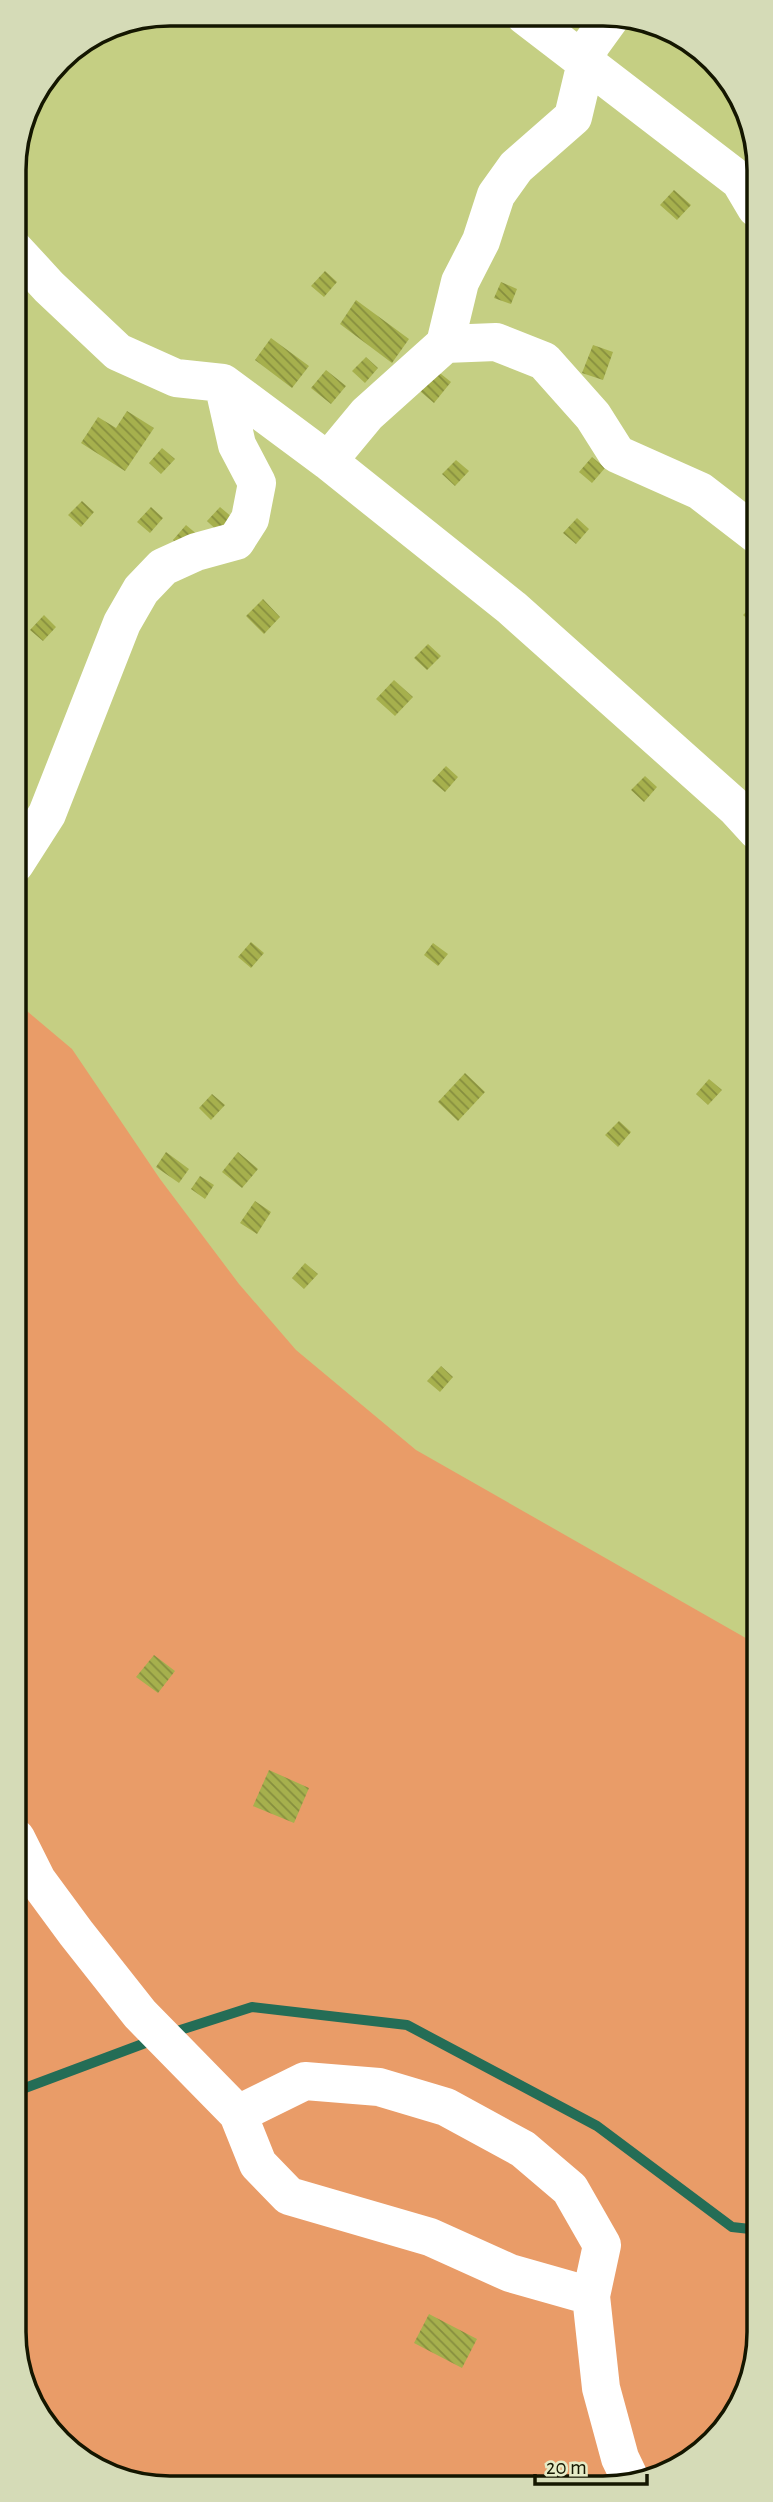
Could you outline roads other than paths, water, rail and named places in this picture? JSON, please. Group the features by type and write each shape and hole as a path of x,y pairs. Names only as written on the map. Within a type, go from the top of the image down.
{"street":[{"path":"539,26 740,181 747,193"},
{"path":"328,461 367,414 445,344 460,282 481,241 496,195 516,167 573,117 590,46 604,26"},
{"path":"27,263 49,288 118,352 176,378 223,383 328,461 512,608 747,820"},
{"path":"445,344 496,342 544,361 593,416 618,454 700,491 747,527"},
{"path":"27,846 47,814 122,623 141,590 163,567 196,552 236,541 250,519 257,483 237,445 223,383"},
{"path":"26,1859 37,1881 140,2014 238,2114 258,2165 289,2196 430,2237 510,2273 591,2296"},
{"path":"238,2114 305,2081 379,2087 446,2108 523,2149 570,2189 603,2245 591,2296 601,2388 620,2458 628,2474"}],"waterway":[{"path":"171,2033 252,2007 407,2025 597,2126 732,2227 746,2229"},
{"path":"26,2088 156,2039"}]}
